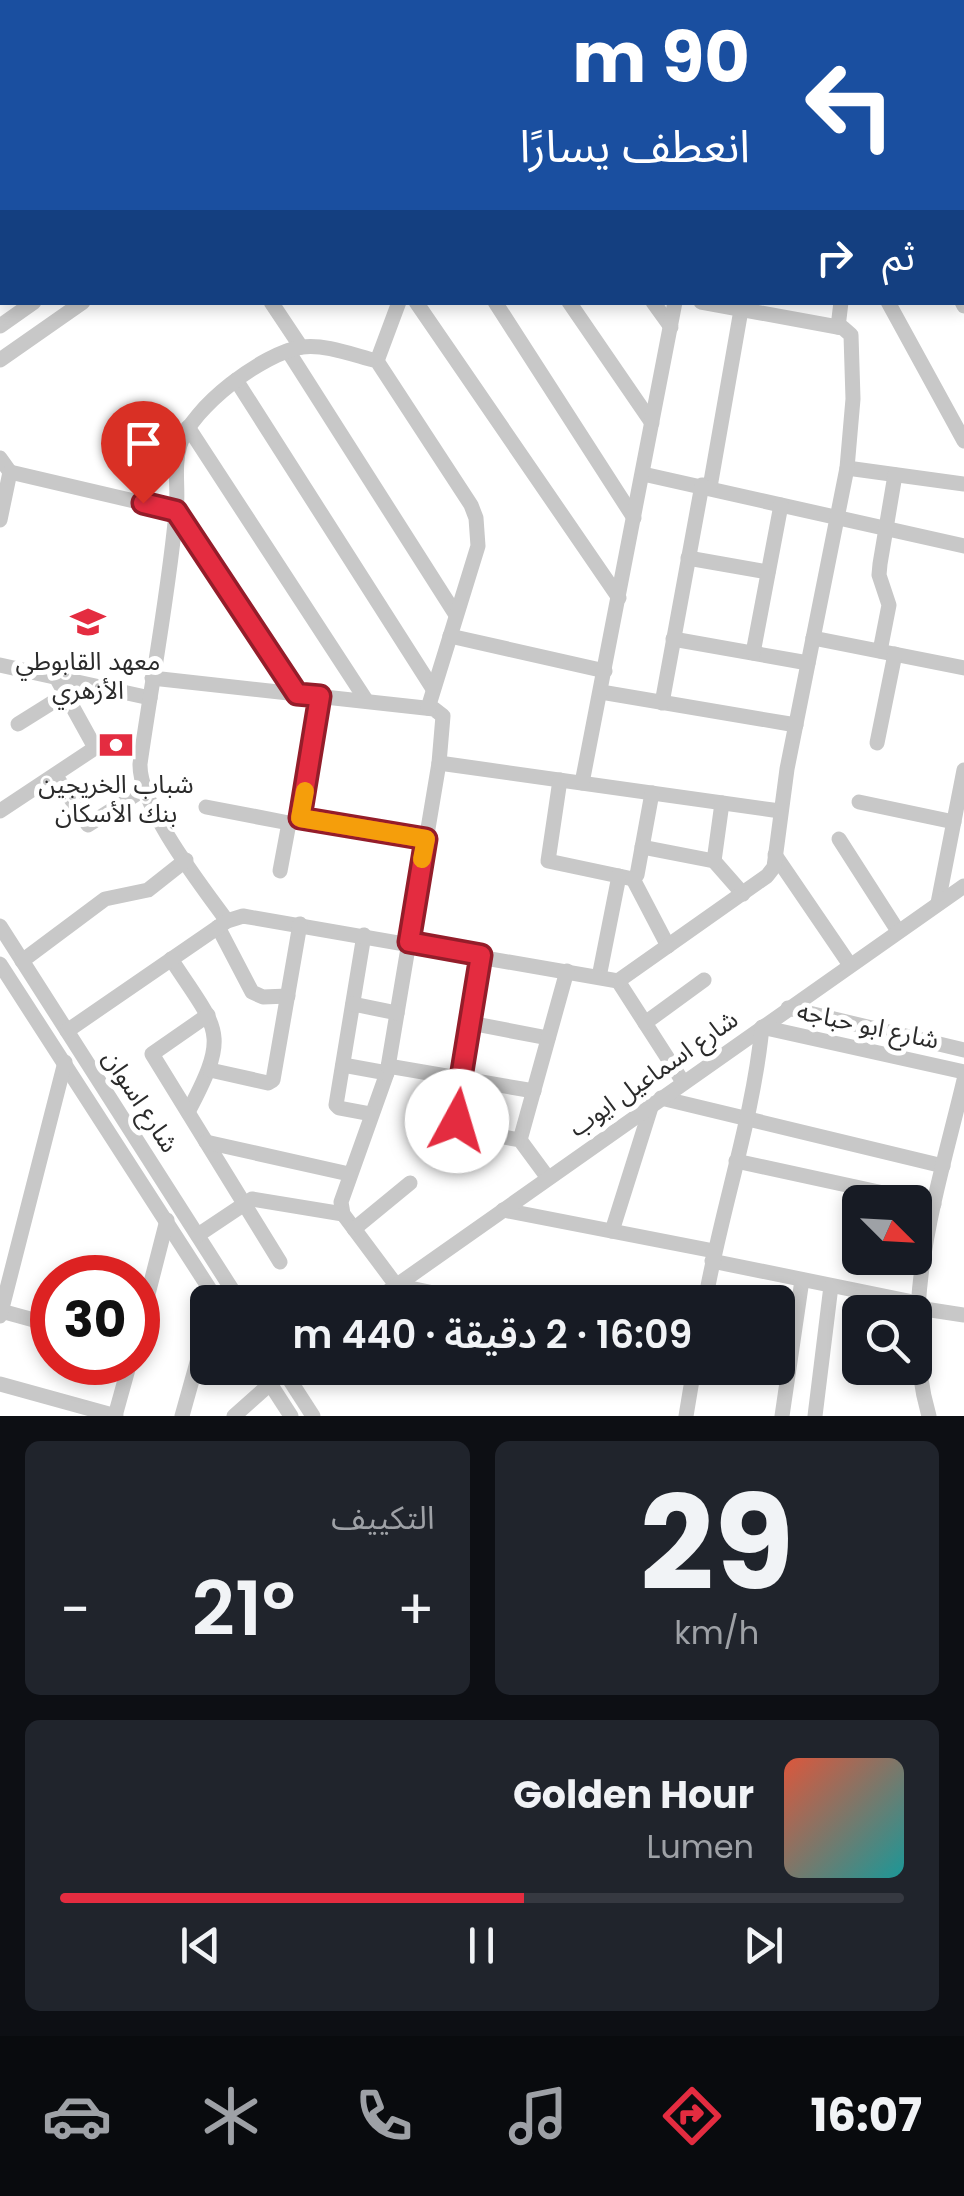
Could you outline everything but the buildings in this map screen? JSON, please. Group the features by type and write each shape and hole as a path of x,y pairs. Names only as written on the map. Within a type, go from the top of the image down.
{"street":[{"path":"0,326 30,305"},
{"path":"0,360 79,305"},
{"path":"273,305 295,349 456,615"},
{"path":"377,361 398,305"},
{"path":"418,305 619,598"},
{"path":"497,305 634,518"},
{"path":"571,305 652,423"},
{"path":"655,305 670,327"},
{"path":"582,783 674,305"},
{"path":"66,1030 222,924 251,915 618,980 767,876 774,867 780,811 847,468 851,335 838,327 716,305"},
{"path":"838,327 841,305"},
{"path":"890,305 964,441"},
{"path":"662,703 688,558 741,310"},
{"path":"288,996 263,997 252,992 222,924 143,790 140,764 176,511 176,463 188,427 203,408 236,380 295,349 320,347 377,361 471,504 478,546 428,708"},
{"path":"236,380 433,689"},
{"path":"188,427 366,700"},
{"path":"0,458 10,472 176,511 297,694"},
{"path":"847,468 964,484"},
{"path":"0,520 10,472"},
{"path":"642,474 964,546"},
{"path":"877,743 888,653 888,605 880,575 896,475"},
{"path":"753,654 780,505"},
{"path":"688,558 768,572"},
{"path":"450,636 606,671"},
{"path":"813,638 964,668"},
{"path":"674,639 808,663"},
{"path":"0,665 150,698"},
{"path":"0,811 56,776 93,746 56,678"},
{"path":"152,678 428,708 439,711 445,721 388,1070 341,1196 342,1214 396,1285"},
{"path":"602,692 796,725"},
{"path":"18,724 66,694"},
{"path":"280,871 295,820 320,696"},
{"path":"439,762 780,811"},
{"path":"938,903 964,770"},
{"path":"56,776 88,825 143,790"},
{"path":"560,780 548,861 626,878 668,946"},
{"path":"599,977 626,878 642,847 652,793"},
{"path":"858,802 958,814"},
{"path":"714,861 722,803"},
{"path":"206,808 426,839"},
{"path":"839,839 898,932"},
{"path":"642,847 714,861 743,894"},
{"path":"775,855 850,965"},
{"path":"22,961 105,899 148,890 186,860"},
{"name":"شارع اسماعيل ايوب","path":"396,1285 964,886"},
{"path":"210,1070 268,1083 272,1080 300,924"},
{"name":"شارع اسوان","path":"0,926 229,1285"},
{"path":"364,935 337,1107 371,1114"},
{"path":"481,955 455,1115 461,1126 520,1140 548,1178"},
{"path":"171,959 214,1026 210,1070 188,1112"},
{"name":"شارع اسوان","path":"0,964 206,1285"},
{"path":"520,1140 567,971"},
{"path":"618,980 683,1082"},
{"path":"645,1023 704,980"},
{"path":"353,1004 397,1013"},
{"name":"شارع ابو حباجه","path":"788,1008 964,1050"},
{"path":"208,1016 152,1054 280,1262"},
{"path":"470,1023 548,1038"},
{"path":"708,1285 762,1027"},
{"name":"شارع ابو حباجه","path":"762,1027 964,1072"},
{"path":"30,1320 1,1314 65,1062"},
{"path":"342,1066 461,1078 534,1091"},
{"path":"920,1295 934,1204 964,1080"},
{"path":"612,1231 656,1101 746,1118 943,1166"},
{"path":"206,1142 349,1174"},
{"path":"736,1160 934,1204"},
{"path":"354,1229 410,1183"},
{"path":"198,1236 255,1198 342,1214"},
{"path":"503,1210 612,1231 870,1295"},
{"path":"158,1255 167,1220"},
{"path":"782,1416 802,1280"},
{"path":"814,1416 831,1286"},
{"path":"932,1309 964,1315"},
{"path":"0,1384 115,1416 124,1385"},
{"path":"182,1416 191,1385"},
{"path":"234,1416 269,1385"},
{"path":"271,1385 291,1416"},
{"path":"295,1385 313,1416"},
{"path":"686,1416 691,1385"},
{"path":"923,1385 929,1416"}],"slow traffic":[{"path":"305,791 300,818 426,839 422,859"}],"place":[{"name":"معهد القابوطي الأزهري","path":"88,622"},
{"name":"شباب الخريجين بنك الأسكان","path":"116,745"}],"route":[{"path":"143,503 176,511 297,694 320,696 300,818 426,839 409,942 481,955 457,1121"}]}
